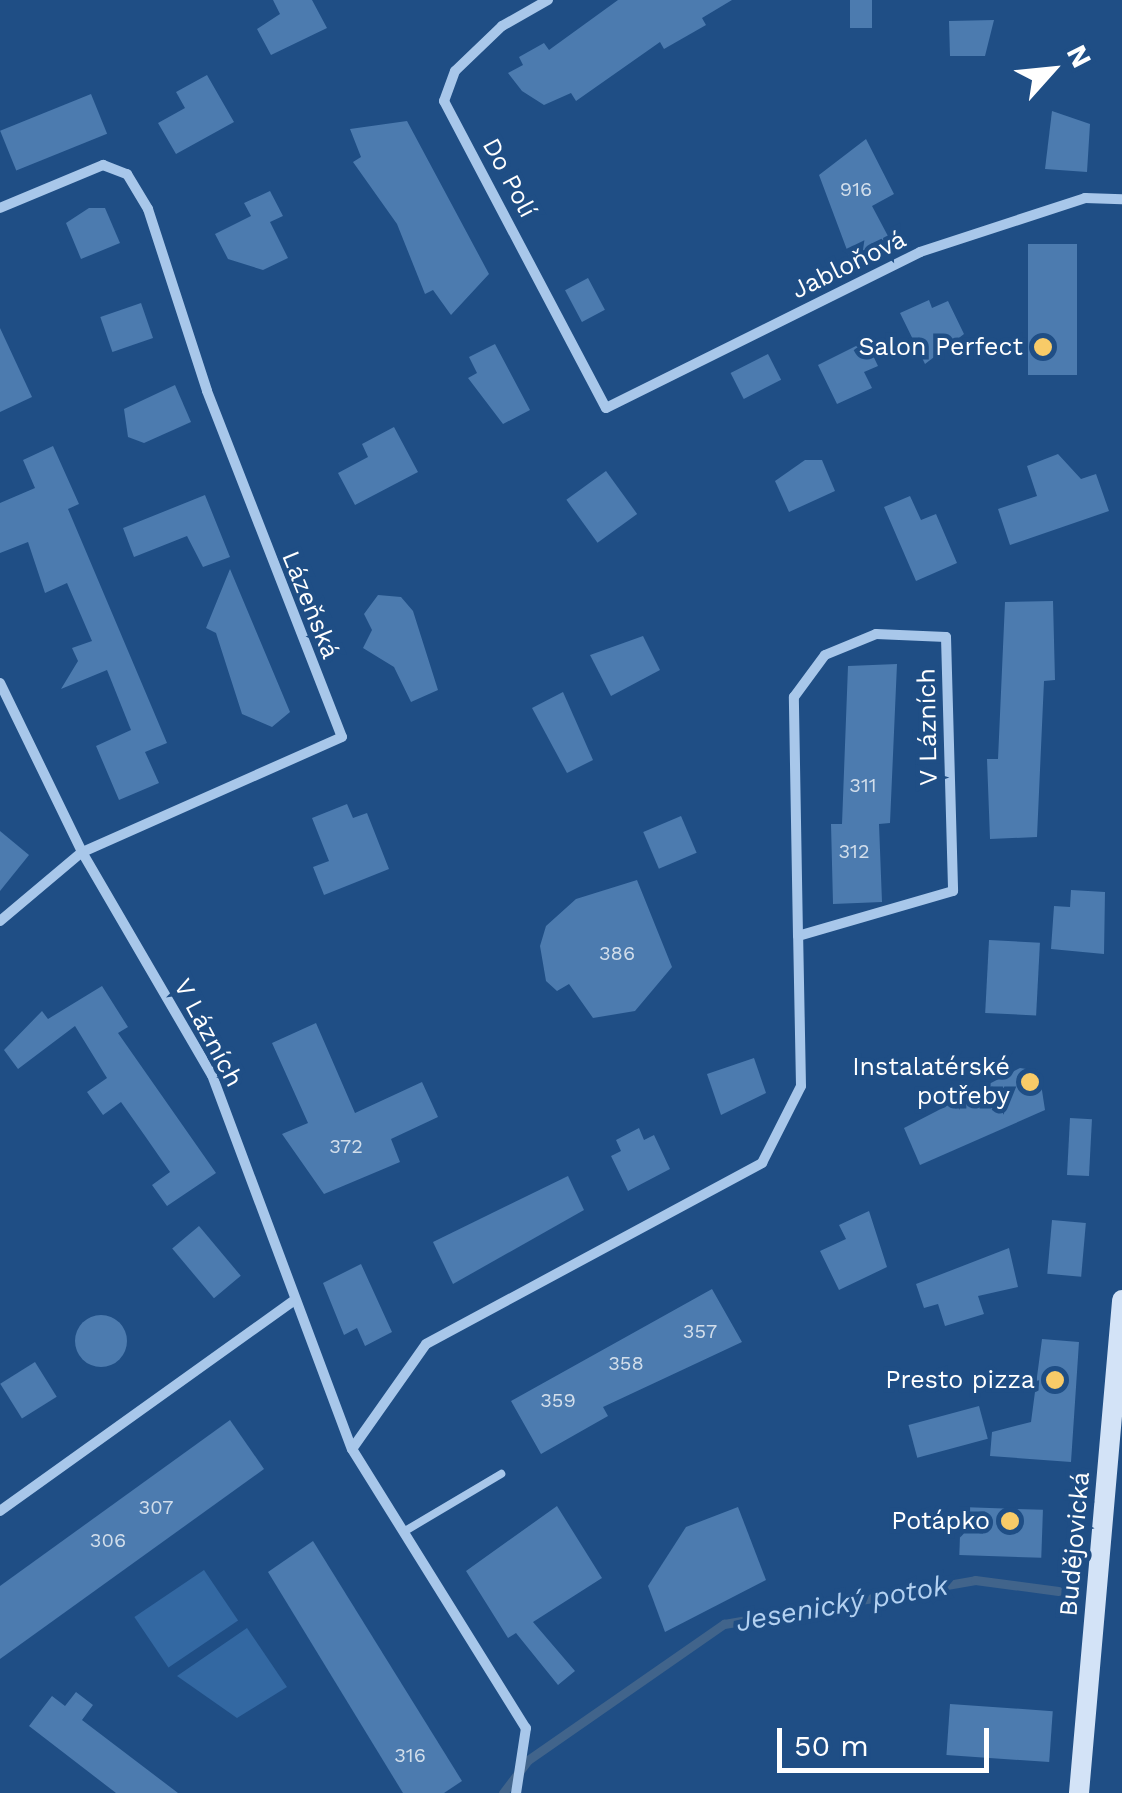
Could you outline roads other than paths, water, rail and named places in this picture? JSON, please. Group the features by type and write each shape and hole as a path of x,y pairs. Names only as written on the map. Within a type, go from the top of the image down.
{"main road":[{"name":"Budějovická","path":"1079,1793 1122,1300"}],"street":[{"name":"Do Polí","path":"548,0 467,60 444,101 606,408"},
{"name":"Lázeňská","path":"0,208 103,165 127,174 148,208 207,391 342,737 82,852"},
{"name":"Jabloňová","path":"606,408 920,252 1086,198 1122,198"},
{"name":"V Lázních","path":"352,1449 426,1344 762,1164 802,1086 798,936 794,697 826,655 876,634 946,637 953,891 798,936"},
{"path":"0,683 82,852 0,920"},
{"name":"V Lázních","path":"82,852 212,1074 293,1301 352,1449 526,1728 516,1793"},
{"path":"0,1511 293,1301"}],"lane":[{"path":"404,1532 501,1474"}],"waterway":[{"name":"Jesenický potok","path":"503,1793 528,1760 724,1624 975,1580 1058,1591"}],"place":[{"name":"Salon Perfect","path":"1043,347"},
{"name":"Instalatérské potřeby","path":"1030,1082"},
{"name":"Presto pizza","path":"1055,1380"},
{"name":"Potápko","path":"1010,1521"}]}
